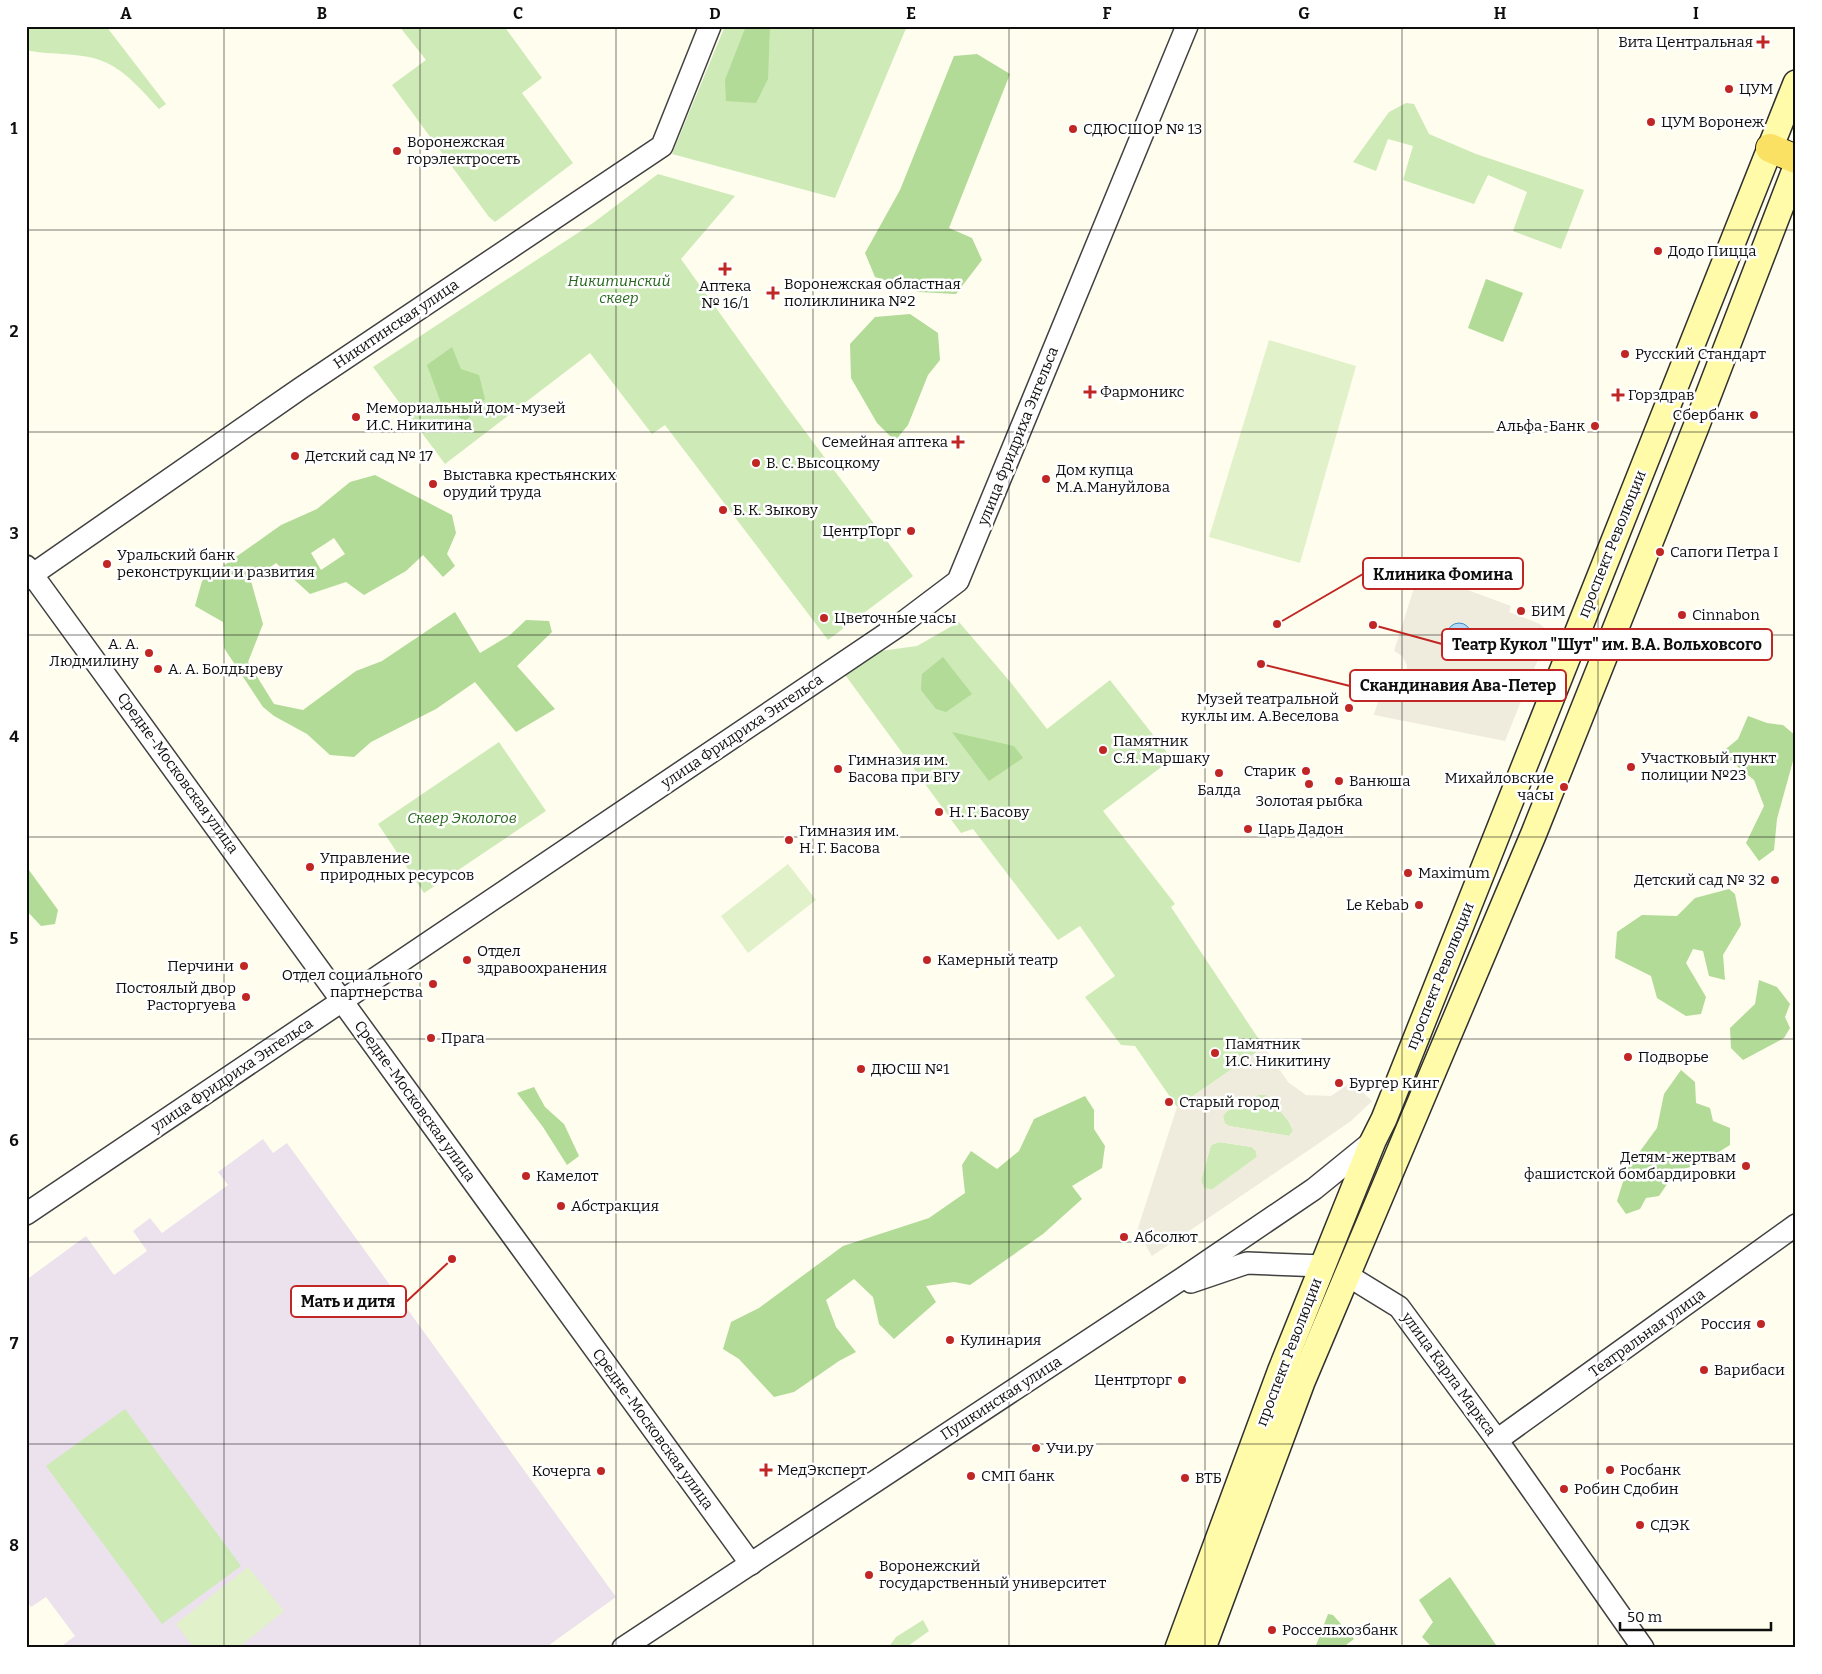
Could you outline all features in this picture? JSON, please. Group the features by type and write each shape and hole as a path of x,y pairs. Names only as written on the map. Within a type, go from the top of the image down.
{"main road":[{"name":"проспект Революции","path":"1178,1648 1280,1372 1373,1141 1384,1119 1796,84"},
{"path":"1770,148 1796,159"},
{"name":"проспект Революции","path":"1203,1648 1302,1382 1534,833 1696,427 1796,166"},
{"name":"улица Карла Маркса","path":"1323,1266 1347,1274"}],"street":[{"name":"Никитинская улица","path":"28,573 662,146 710,26"},
{"name":"улица Фридриха Энгельса","path":"26,1214 901,624 958,581 1188,26"},
{"name":"Средне-Московская улица","path":"28,573 751,1564"},
{"name":"Пушкинская улица","path":"623,1648 1163,1292 1314,1189 1373,1141"},
{"name":"Театральная улица","path":"1497,1440 1796,1225"},
{"name":"улица Карла Маркса","path":"1163,1292 1247,1263 1323,1266"},
{"name":"улица Карла Маркса","path":"1347,1274 1399,1307 1497,1440 1643,1648"}],"shaded area":[{"path":"1419,572 1511,606 1509,612 1540,624 1549,632 1505,741 1374,715 1382,688 1393,689 1401,684 1406,675 1407,665 1402,656 1394,651"},
{"path":"1264,1047 1288,1082 1306,1095 1331,1096 1352,1082 1372,1101 1351,1121 1152,1256 1137,1231 1177,1107","holes":["1258,1095 1266,1095 1271,1099 1291,1125 1293,1131 1289,1136 1229,1126 1225,1123 1223,1116 1227,1111","1219,1142 1252,1147 1256,1151 1257,1157 1211,1190 1204,1188 1201,1180 1211,1145"]},
{"path":"263,1139 273,1153 287,1143 616,1597 545,1648 65,1648 63,1645 75,1636 46,1597 31,1607 26,1600 26,1280 86,1236 114,1275 147,1251 133,1231 150,1218 162,1233 228,1185 218,1172"}],"green space":[{"path":"26,26 106,26 166,104 159,109 135,83 114,67 97,59 26,50"},
{"path":"399,26 504,26 542,78 522,93 573,163 495,222 489,217 392,85 426,60"},
{"path":"725,26 907,26 835,198 672,154"},
{"path":"746,26 770,26 768,79 756,103 726,101 725,80"},
{"path":"977,54 1010,74 949,228 972,238 982,260 956,294 919,292 875,277 865,253 900,190 954,56"},
{"path":"1406,103 1414,104 1429,134 1476,154 1584,190 1561,249 1513,231 1527,192 1488,175 1474,204 1403,180 1413,146 1388,139 1376,171 1353,162 1389,112"},
{"name":"Никитинский сквер","path":"658,174 735,196 681,259 787,407 913,576 828,640 665,425 652,434 590,353 445,464 373,367 593,223"},
{"path":"1486,279 1523,293 1503,342 1468,328"},
{"path":"910,314 938,333 940,360 928,375 908,425 895,441 877,423 851,378 850,344 875,317"},
{"path":"1269,340 1356,366 1300,563 1209,537"},
{"path":"452,347 461,369 479,375 485,399 465,422 441,403 427,365"},
{"path":"375,475 452,515 456,533 447,554 455,566 443,577 423,555 406,571 364,595 346,582 310,594 276,563 251,581 263,624 248,662 274,704 303,710 356,671 382,661 455,612 480,653 510,635 526,620 549,621 552,632 517,666 555,709 516,732 475,682 436,709 371,742 354,757 330,755 307,734 274,716 263,707 224,648 223,622 195,606 202,581 281,525 317,509 350,482","holes":["334,538 345,554 321,570 311,553"]},
{"path":"959,622 1012,684 1047,729 1110,680 1172,759 1103,811 1175,904 1171,907 1264,1047 1177,1107 1135,1046 1121,1045 1085,997 1115,976 1080,926 1058,940 973,829 961,833 843,672 873,652 917,646"},
{"path":"943,657 972,694 946,712 936,709 921,690 922,674"},
{"path":"1748,716 1767,723 1783,725 1796,736 1796,750 1777,819 1774,850 1759,861 1746,843 1764,806 1754,780 1721,753 1738,739"},
{"path":"952,732 1014,746 1023,758 989,781"},
{"name":"Сквер Экологов","path":"499,742 546,811 424,893 378,824"},
{"path":"788,864 816,900 748,953 721,916"},
{"path":"26,866 58,910 55,924 41,926 26,910"},
{"path":"1729,889 1735,894 1741,925 1723,955 1725,980 1709,976 1703,951 1693,949 1686,963 1706,997 1701,1014 1686,1016 1657,998 1651,976 1615,958 1617,932 1642,915 1677,916 1695,898"},
{"path":"1759,980 1777,987 1790,1004 1785,1017 1790,1028 1784,1038 1743,1060 1731,1048 1730,1028 1755,1004"},
{"path":"1681,1070 1695,1082 1696,1103 1710,1108 1713,1121 1730,1128 1730,1145 1698,1165 1676,1171 1659,1196 1646,1198 1640,1209 1626,1214 1617,1201 1627,1169 1657,1128 1664,1094"},
{"path":"534,1087 545,1107 564,1124 579,1156 567,1165 543,1127 517,1093"},
{"path":"1258,1095 1269,1097 1282,1111 1293,1131 1289,1136 1229,1126 1224,1123 1223,1116 1227,1111"},
{"path":"1085,1096 1094,1110 1094,1129 1105,1146 1102,1168 1072,1186 1082,1199 1043,1234 970,1285 954,1282 926,1286 936,1302 894,1339 879,1324 873,1297 854,1279 826,1300 836,1327 856,1352 839,1361 794,1392 774,1397 739,1359 723,1349 731,1322 759,1308 843,1246 929,1218 965,1193 962,1165 971,1151 997,1169 1019,1151 1034,1119"},
{"path":"1219,1142 1252,1147 1256,1151 1257,1157 1212,1190 1204,1188 1201,1180 1211,1145"},
{"path":"125,1409 241,1566 162,1624 46,1466"},
{"path":"248,1567 284,1611 238,1648 194,1648 176,1624"},
{"path":"1450,1577 1498,1648 1433,1648 1422,1637 1433,1622 1419,1600"},
{"path":"1328,1614 1333,1615 1354,1639 1342,1648 1315,1648"},
{"path":"923,1620 929,1631 905,1648 888,1648 896,1637"}],"water":[{"path":"1459,623 1464,624 1470,630 1470,640 1464,646 1459,647 1454,646 1448,640 1447,635 1448,630 1454,624"}],"place":[{"name":"Вита Центральная","path":"1763,42"},
{"name":"ЦУМ","path":"1729,89"},
{"name":"ЦУМ Воронеж","path":"1651,122"},
{"name":"СДЮСШОР № 13","path":"1073,129"},
{"name":"Воронежская горэлектросеть","path":"397,151"},
{"name":"Додо Пицца","path":"1658,251"},
{"name":"Аптека № 16/1","path":"725,269"},
{"name":"Воронежская областная поликлиника №2","path":"773,293"},
{"name":"Русский Стандарт","path":"1625,354"},
{"name":"Фармоникс","path":"1090,392"},
{"name":"Горздрав","path":"1618,395"},
{"name":"Сбербанк","path":"1754,415"},
{"name":"Мемориальный дом-музей И.С. Никитина","path":"356,417"},
{"name":"Альфа-Банк","path":"1595,426"},
{"name":"Семейная аптека","path":"958,442"},
{"name":"Детский сад № 17","path":"295,456"},
{"name":"В. С. Высоцкому","path":"756,463"},
{"name":"Дом купца М.А.Мануйлова","path":"1046,479"},
{"name":"Выставка крестьянских орудий труда","path":"433,484"},
{"name":"Б. К. Зыкову","path":"723,510"},
{"name":"ЦентрТорг","path":"911,531"},
{"name":"Сапоги Петра I","path":"1660,552"},
{"name":"Уральский банк реконструкции и развития","path":"107,564"},
{"name":"БИМ","path":"1521,611"},
{"name":"Cinnabon","path":"1682,615"},
{"name":"Цветочные часы","path":"824,618"},
{"name":"Клиника Фомина","path":"1277,624"},
{"name":"Театр Кукол \"Шут\" им. В.А. Вольховсого","path":"1373,625"},
{"name":"А. А. Людмилину","path":"149,653"},
{"name":"Скандинавия Ава-Петер","path":"1261,664"},
{"name":"А. А. Болдыреву","path":"158,669"},
{"name":"Музей театральной куклы им. А.Веселова","path":"1349,708"},
{"name":"Памятник С.Я. Маршаку","path":"1103,750"},
{"name":"Участковый пункт полиции №23","path":"1631,767"},
{"name":"Гимназия им. Басова при ВГУ","path":"838,769"},
{"name":"Старик","path":"1306,771"},
{"name":"Балда","path":"1219,773"},
{"name":"Ванюша","path":"1339,781"},
{"name":"Золотая рыбка","path":"1309,784"},
{"name":"Михайловские часы","path":"1564,787"},
{"name":"Н. Г. Басову","path":"939,812"},
{"name":"Царь Дадон","path":"1248,829"},
{"name":"Гимназия им. Н. Г. Басова","path":"789,840"},
{"name":"Управление природных ресурсов","path":"310,867"},
{"name":"Maximum","path":"1408,873"},
{"name":"Детский сад № 32","path":"1775,880"},
{"name":"Le Kebab","path":"1419,905"},
{"name":"Отдел здравоохранения","path":"467,960"},
{"name":"Камерный театр","path":"927,960"},
{"name":"Перчини","path":"244,966"},
{"name":"Отдел социального партнерства","path":"433,984"},
{"name":"Постоялый двор Расторгуева","path":"246,997"},
{"name":"Прага","path":"431,1038"},
{"name":"Памятник И.С. Никитину","path":"1215,1053"},
{"name":"Подворье","path":"1628,1057"},
{"name":"ДЮСШ №1","path":"861,1069"},
{"name":"Бургер Кинг","path":"1339,1083"},
{"name":"Старый город","path":"1169,1102"},
{"name":"Детям-жертвам фашистской бомбардировки","path":"1746,1166"},
{"name":"Камелот","path":"526,1176"},
{"name":"Абстракция","path":"561,1206"},
{"name":"Абсолют","path":"1124,1237"},
{"name":"Мать и дитя","path":"452,1259"},
{"name":"Россия","path":"1761,1324"},
{"name":"Кулинария","path":"950,1340"},
{"name":"Варибаси","path":"1704,1370"},
{"name":"Центрторг","path":"1182,1380"},
{"name":"Учи.ру","path":"1036,1448"},
{"name":"МедЭксперт","path":"766,1470"},
{"name":"Росбанк","path":"1610,1470"},
{"name":"Кочерга","path":"601,1471"},
{"name":"СМП банк","path":"971,1476"},
{"name":"ВТБ","path":"1185,1478"},
{"name":"Робин Сдобин","path":"1564,1489"},
{"name":"СДЭК","path":"1640,1525"},
{"name":"Воронежский государственный университет","path":"869,1575"},
{"name":"Россельхозбанк","path":"1272,1630"}]}
